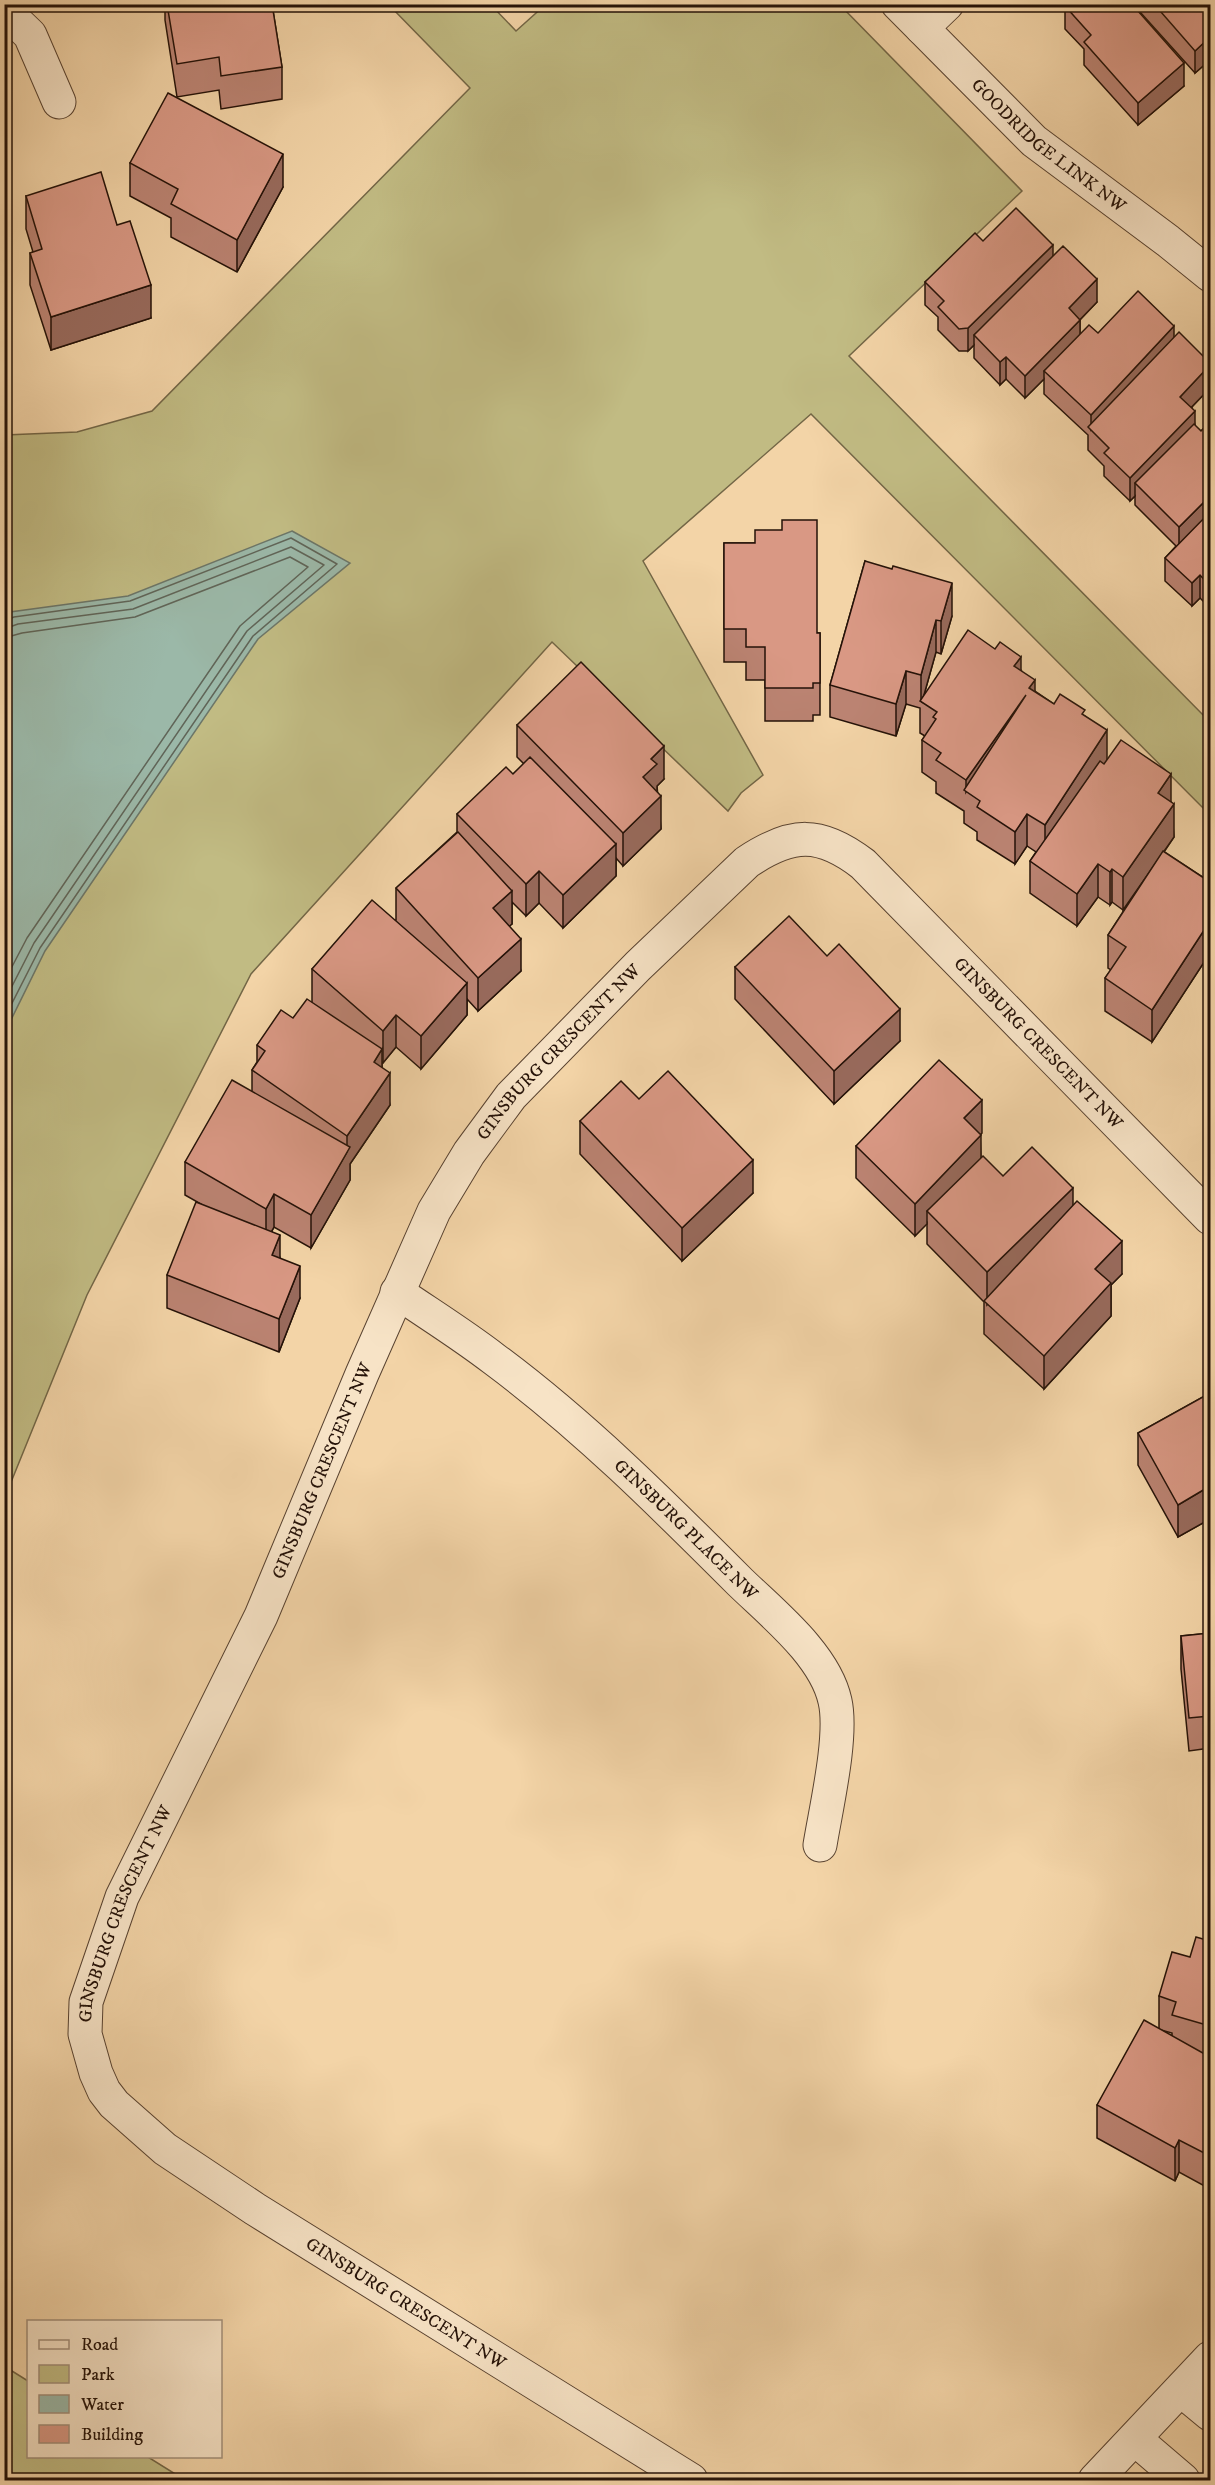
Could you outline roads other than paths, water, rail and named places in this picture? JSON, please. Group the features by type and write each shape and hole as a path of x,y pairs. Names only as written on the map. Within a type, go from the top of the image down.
{"street":[{"name":"GOODRIDGE LINK NW","path":"898,4 1034,141 1210,274"},
{"path":"922,28 947,4"},
{"path":"4,10 30,35 59,102"},
{"name":"GINSBURG CRESCENT NW","path":"691,2481 255,2209 165,2149 114,2104 104,2091 96,2073 85,2034 86,2002 122,1897 261,1616 397,1292 434,1211 469,1153 511,1096 638,966 747,862 774,845 805,837 846,851 863,864 1210,1218"},
{"name":"GINSBURG PLACE NW","path":"397,1292 494,1358 575,1424 668,1510 799,1641 825,1672 836,1702 836,1744 820,1845"},
{"path":"1095,2481 1210,2358"},
{"path":"1181,2390 1210,2414"},
{"path":"1135,2439 1183,2481"}],"water":[{"path":"292,531 350,563 258,639 45,951 5,1032 5,618 10,612 128,596"}]}
